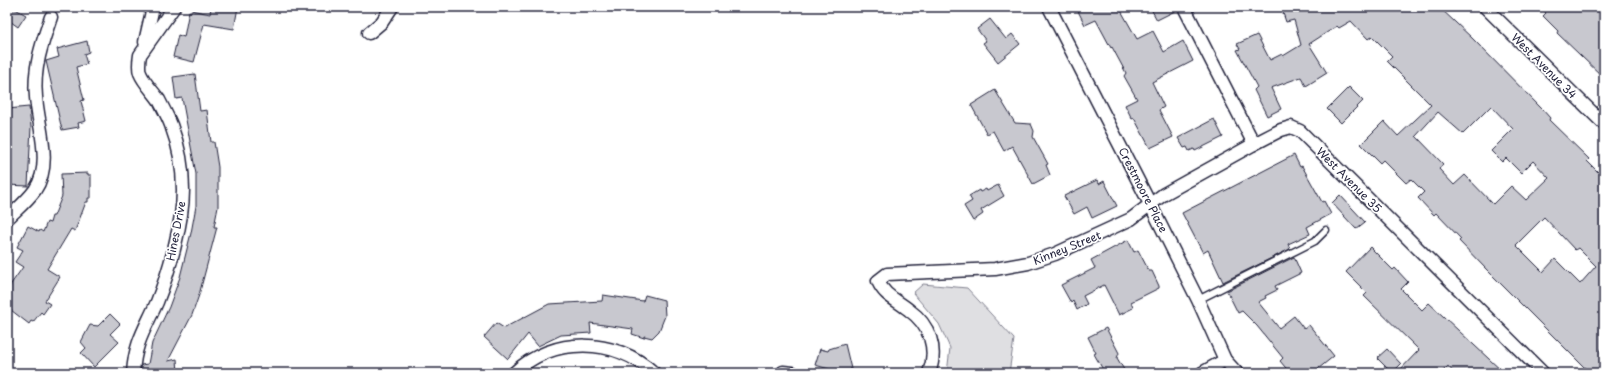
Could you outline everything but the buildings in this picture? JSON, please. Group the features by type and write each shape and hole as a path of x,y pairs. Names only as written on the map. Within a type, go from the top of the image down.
{"street":[{"path":"140,55 149,30 154,7"},
{"path":"140,55 174,7"},
{"path":"369,33 382,22 392,7"},
{"name":"Crestmoore Place","path":"1049,7 1198,300 1225,360 1237,373"},
{"path":"1184,7 1254,144"},
{"name":"West Avenue 34","path":"1485,7 1604,124"},
{"path":"7,219 30,196 40,178 43,160 43,140 36,97 35,75 39,50 51,17"},
{"name":"Hines Drive","path":"133,373 134,356 138,340 157,302 168,271 179,220 183,192 182,168 178,146 171,124 159,100 140,72 138,63 140,55"},
{"name":"West Avenue 35","path":"1254,144 1281,130 1291,127 1300,131 1543,373"},
{"name":"Kinney Street","path":"930,373 933,350 930,335 922,321 882,290 878,281 887,274 901,272 978,272 1028,263 1090,240 1131,220 1164,194 1254,144"},
{"path":"514,373 537,356 557,348 578,345 599,346 618,350 634,358 654,373"},
{"path":"1202,373 1225,360"}],"lane":[{"path":"1198,300 1315,242 1326,230"}],"shaded area":[{"path":"923,284 967,288 1014,339 1009,373 947,373 950,348 939,324 913,293"}]}
